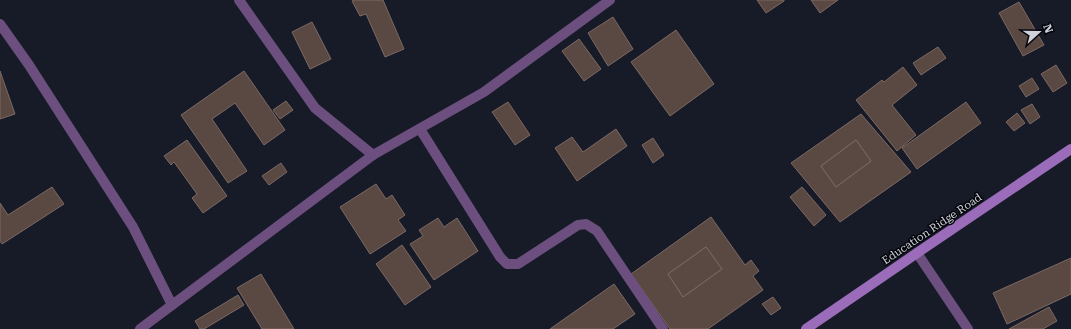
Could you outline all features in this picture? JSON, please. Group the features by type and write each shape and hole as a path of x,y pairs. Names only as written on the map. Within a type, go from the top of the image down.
{"main road":[{"name":"Education Ridge Road","path":"806,329 1071,149"}],"street":[{"path":"239,0 315,108 373,155"},
{"path":"140,329 373,155 484,92 610,0"},
{"path":"0,24 29,65 133,227 172,305"},
{"path":"420,129 500,257 507,264 518,264 578,225 586,224 597,231 664,329"},
{"path":"917,253 968,329"}],"building":[{"path":"383,0 404,49 385,57 366,14 360,16 352,1"},
{"path":"757,0 784,0 784,1 766,13"},
{"path":"811,0 838,0 820,13"},
{"path":"1019,2 1044,45 1023,56 999,13"},
{"path":"613,17 633,49 608,66 588,33"},
{"path":"312,22 331,59 310,69 292,32"},
{"path":"676,30 714,84 670,116 631,62"},
{"path":"579,39 601,69 584,81 562,51"},
{"path":"938,47 946,58 921,75 913,63"},
{"path":"1056,65 1067,83 1053,92 1041,74"},
{"path":"903,67 917,85 892,105 916,135 897,151 856,100 882,80 884,82"},
{"path":"0,71 15,114 0,119"},
{"path":"244,71 285,130 264,145 235,103 212,119 247,171 228,183 181,115"},
{"path":"1032,78 1039,89 1026,97 1019,86"},
{"path":"286,101 293,110 280,119 273,110"},
{"path":"508,102 530,135 515,145 492,112"},
{"path":"966,102 981,123 917,169 902,148"},
{"path":"1032,104 1040,117 1030,124 1021,110"},
{"path":"1017,113 1025,123 1014,131 1006,122"},
{"path":"861,114 911,172 840,222 791,163","holes":["856,140 871,161 836,187 821,166"]},
{"path":"616,129 627,146 577,181 555,148 572,137 583,152"},
{"path":"653,138 664,155 653,163 642,145"},
{"path":"187,140 227,196 203,213 192,198 197,194 174,162 171,165 164,156"},
{"path":"856,140 871,161 836,187 821,166"},
{"path":"281,163 287,172 269,185 262,176"},
{"path":"376,184 386,199 392,195 405,215 398,220 406,231 370,254 340,207"},
{"path":"52,187 64,204 2,244 0,241 0,203 8,215"},
{"path":"802,187 826,215 814,226 790,197"},
{"path":"711,217 745,265 751,260 759,271 753,276 763,290 708,329 670,329 631,274","holes":["706,247 722,269 683,297 668,274"]},
{"path":"438,218 444,227 457,218 478,251 434,280 410,244 423,236 419,230"},
{"path":"402,245 431,287 405,305 376,264"},
{"path":"706,247 722,269 683,297 668,274"},
{"path":"1071,258 1071,294 1007,324 993,293"},
{"path":"261,274 294,329 262,329 237,288"},
{"path":"614,284 635,314 613,329 550,329"},
{"path":"238,295 244,305 204,329 200,329 195,321"},
{"path":"773,297 781,308 771,315 762,304"},
{"path":"1049,307 1057,321 1043,329 1009,329"}]}
